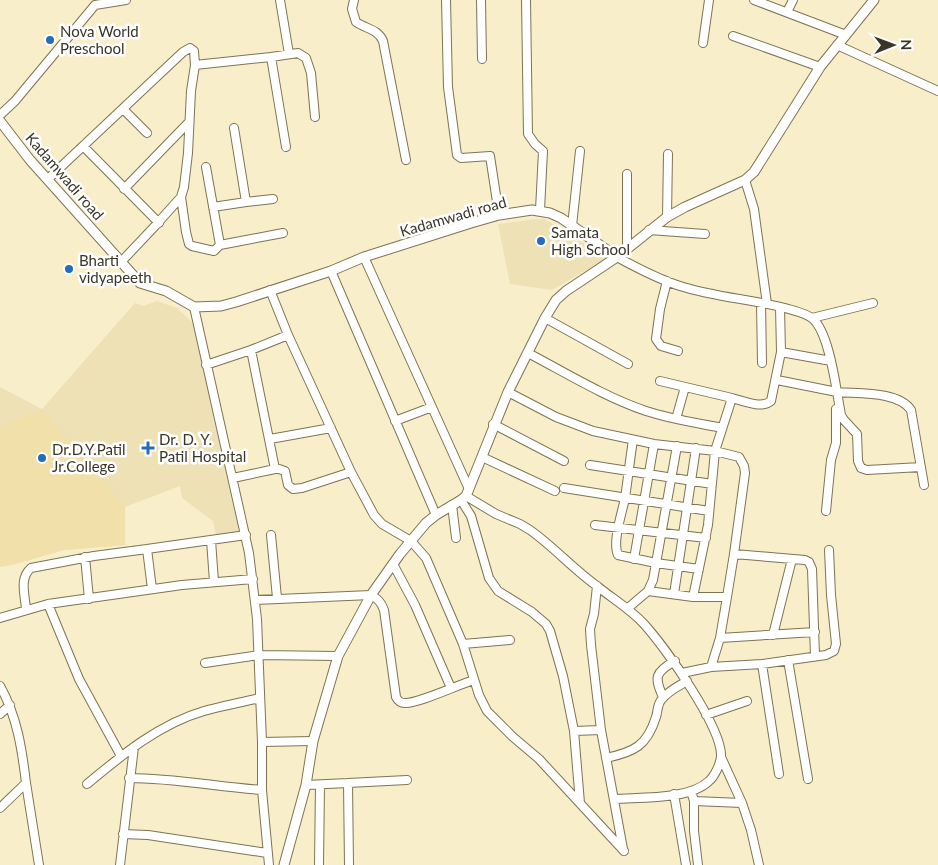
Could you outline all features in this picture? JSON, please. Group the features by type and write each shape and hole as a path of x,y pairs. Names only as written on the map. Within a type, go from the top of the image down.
{"street":[{"path":"0,115 15,101 97,3 126,0"},
{"path":"280,0 289,54"},
{"path":"354,0 352,9 356,22 376,32 383,41 406,160"},
{"path":"446,0 448,87 456,154 461,158 490,156 499,215"},
{"path":"481,0 482,59"},
{"path":"526,0 528,134 543,151 540,210 550,213 572,226 617,256 667,281 702,292 780,307 812,318 822,332 831,361 841,415 857,434 858,461 861,468 867,470 921,467"},
{"path":"703,43 709,0"},
{"path":"754,0 846,35"},
{"path":"787,12 793,0"},
{"path":"284,865 306,785 313,741 338,656 371,595 411,541 436,514 465,495 508,392 544,318 556,300 627,249 667,217 745,180 754,172 820,66 874,0"},
{"path":"733,36 820,66"},
{"path":"837,45 938,91"},
{"path":"48,179 186,49 190,48 194,51 195,65 185,179 181,197 189,244 214,251 220,245 284,233"},
{"path":"195,65 298,53 303,55 308,62 316,118"},
{"path":"271,57 286,147"},
{"path":"123,109 147,133"},
{"path":"124,189 189,122"},
{"name":"Kadamwadi road","path":"1,124 30,160 140,283 166,291 194,307 221,306 331,271 364,257 499,215 540,210"},
{"path":"234,128 246,202"},
{"path":"83,146 159,223"},
{"path":"572,226 580,151"},
{"path":"667,217 668,154"},
{"path":"206,167 220,245"},
{"path":"627,174 627,249"},
{"path":"745,180 758,230 764,304 762,363"},
{"path":"120,262 159,223 181,197"},
{"path":"213,207 273,199"},
{"path":"649,230 705,234"},
{"path":"364,257 432,406 465,495 490,578 506,598 536,616 550,631 563,676 574,731 580,803"},
{"path":"331,271 436,514"},
{"path":"667,281 656,338 661,346 678,351"},
{"path":"270,290 288,335 351,472 374,515 382,524 411,541 426,558 463,644 479,695 492,716 539,759 624,851 601,730 590,636 597,586"},
{"path":"812,318 873,303"},
{"path":"194,307 246,535 253,579 259,655 262,790 269,865"},
{"path":"660,380 758,404 769,404 777,380 781,352 780,307"},
{"path":"544,318 628,364"},
{"path":"206,364 251,350 288,335"},
{"path":"251,350 275,469"},
{"path":"781,352 831,361"},
{"path":"528,353 608,396 646,411 722,428"},
{"path":"777,380 837,392 886,396 906,403 911,410 924,485"},
{"path":"676,419 685,387"},
{"path":"508,392 576,425 654,444 696,448 734,455 742,461 745,473 734,554 720,638 711,667"},
{"path":"826,512 831,460 836,443 837,392"},
{"path":"693,596 706,538 715,451 732,398"},
{"path":"395,421 432,406"},
{"path":"494,424 564,461"},
{"path":"270,439 331,428"},
{"path":"633,440 616,552 620,556 634,559 699,568"},
{"path":"634,559 654,444"},
{"path":"628,608 648,591 651,586 677,446"},
{"path":"674,594 696,448"},
{"path":"482,457 555,491"},
{"path":"590,465 712,484"},
{"path":"233,478 280,468 285,472 288,485 294,489 351,472"},
{"path":"564,488 709,512"},
{"path":"465,495 496,514 530,530 597,586 628,608 675,661 706,714 715,734 721,756 742,803 751,830 759,865"},
{"path":"452,505 456,538"},
{"path":"595,525 706,538"},
{"path":"26,609 24,584 26,571 38,565 246,535"},
{"path":"272,536 278,598"},
{"path":"211,540 214,582"},
{"path":"147,549 152,589"},
{"path":"682,673 711,667 762,664 830,654 836,647 831,595 830,550"},
{"path":"734,554 804,560 811,566 815,656"},
{"path":"85,557 89,599"},
{"path":"773,635 792,559"},
{"path":"393,564 415,605 451,688"},
{"path":"0,618 48,604 152,589 253,579"},
{"path":"648,591 693,596 727,597"},
{"path":"255,600 371,595 381,603 384,610 398,702 408,703 474,680"},
{"path":"48,604 79,679 121,756"},
{"path":"720,638 815,632"},
{"path":"463,644 510,640"},
{"path":"205,663 259,655 338,656"},
{"path":"788,660 808,780"},
{"path":"663,697 657,684 658,674 675,661"},
{"path":"762,664 779,774"},
{"path":"606,758 629,752 642,745 653,726 660,701 687,681"},
{"path":"0,687 10,705 22,749 39,865"},
{"path":"87,784 121,756 172,724 202,712 260,698"},
{"path":"706,714 747,701"},
{"path":"0,714 10,705"},
{"path":"574,731 601,730"},
{"path":"262,742 313,741"},
{"path":"120,865 134,747"},
{"path":"614,799 692,791 703,786 711,779 721,756"},
{"path":"129,778 154,778 262,790"},
{"path":"306,785 407,780"},
{"path":"0,808 26,783"},
{"path":"348,783 349,865"},
{"path":"320,785 320,865"},
{"path":"692,791 698,865"},
{"path":"674,794 686,865"},
{"path":"694,801 742,803"},
{"path":"123,834 148,835 267,853"}],"shaded area":[{"name":"Samata High School","path":"545,219 607,258 552,290 510,284 498,224"},
{"name":"Dr. D. Y. Patil Hospital","path":"157,301 177,308 193,323 239,532 216,535 213,521 182,498 180,486 125,507 125,545 64,550 0,567 0,387 42,409 135,303 143,306"},
{"name":"Dr.D.Y.Patil Jr.College","path":"42,409 125,507 125,545 64,550 0,567 0,427"}],"place":[{"name":"Nova World Preschool","path":"50,40"},
{"name":"Samata High School","path":"541,241"},
{"name":"Bharti vidyapeeth","path":"69,269"},
{"name":"Dr. D. Y. Patil Hospital","path":"148,448"},
{"name":"Dr.D.Y.Patil Jr.College","path":"42,458"}]}
